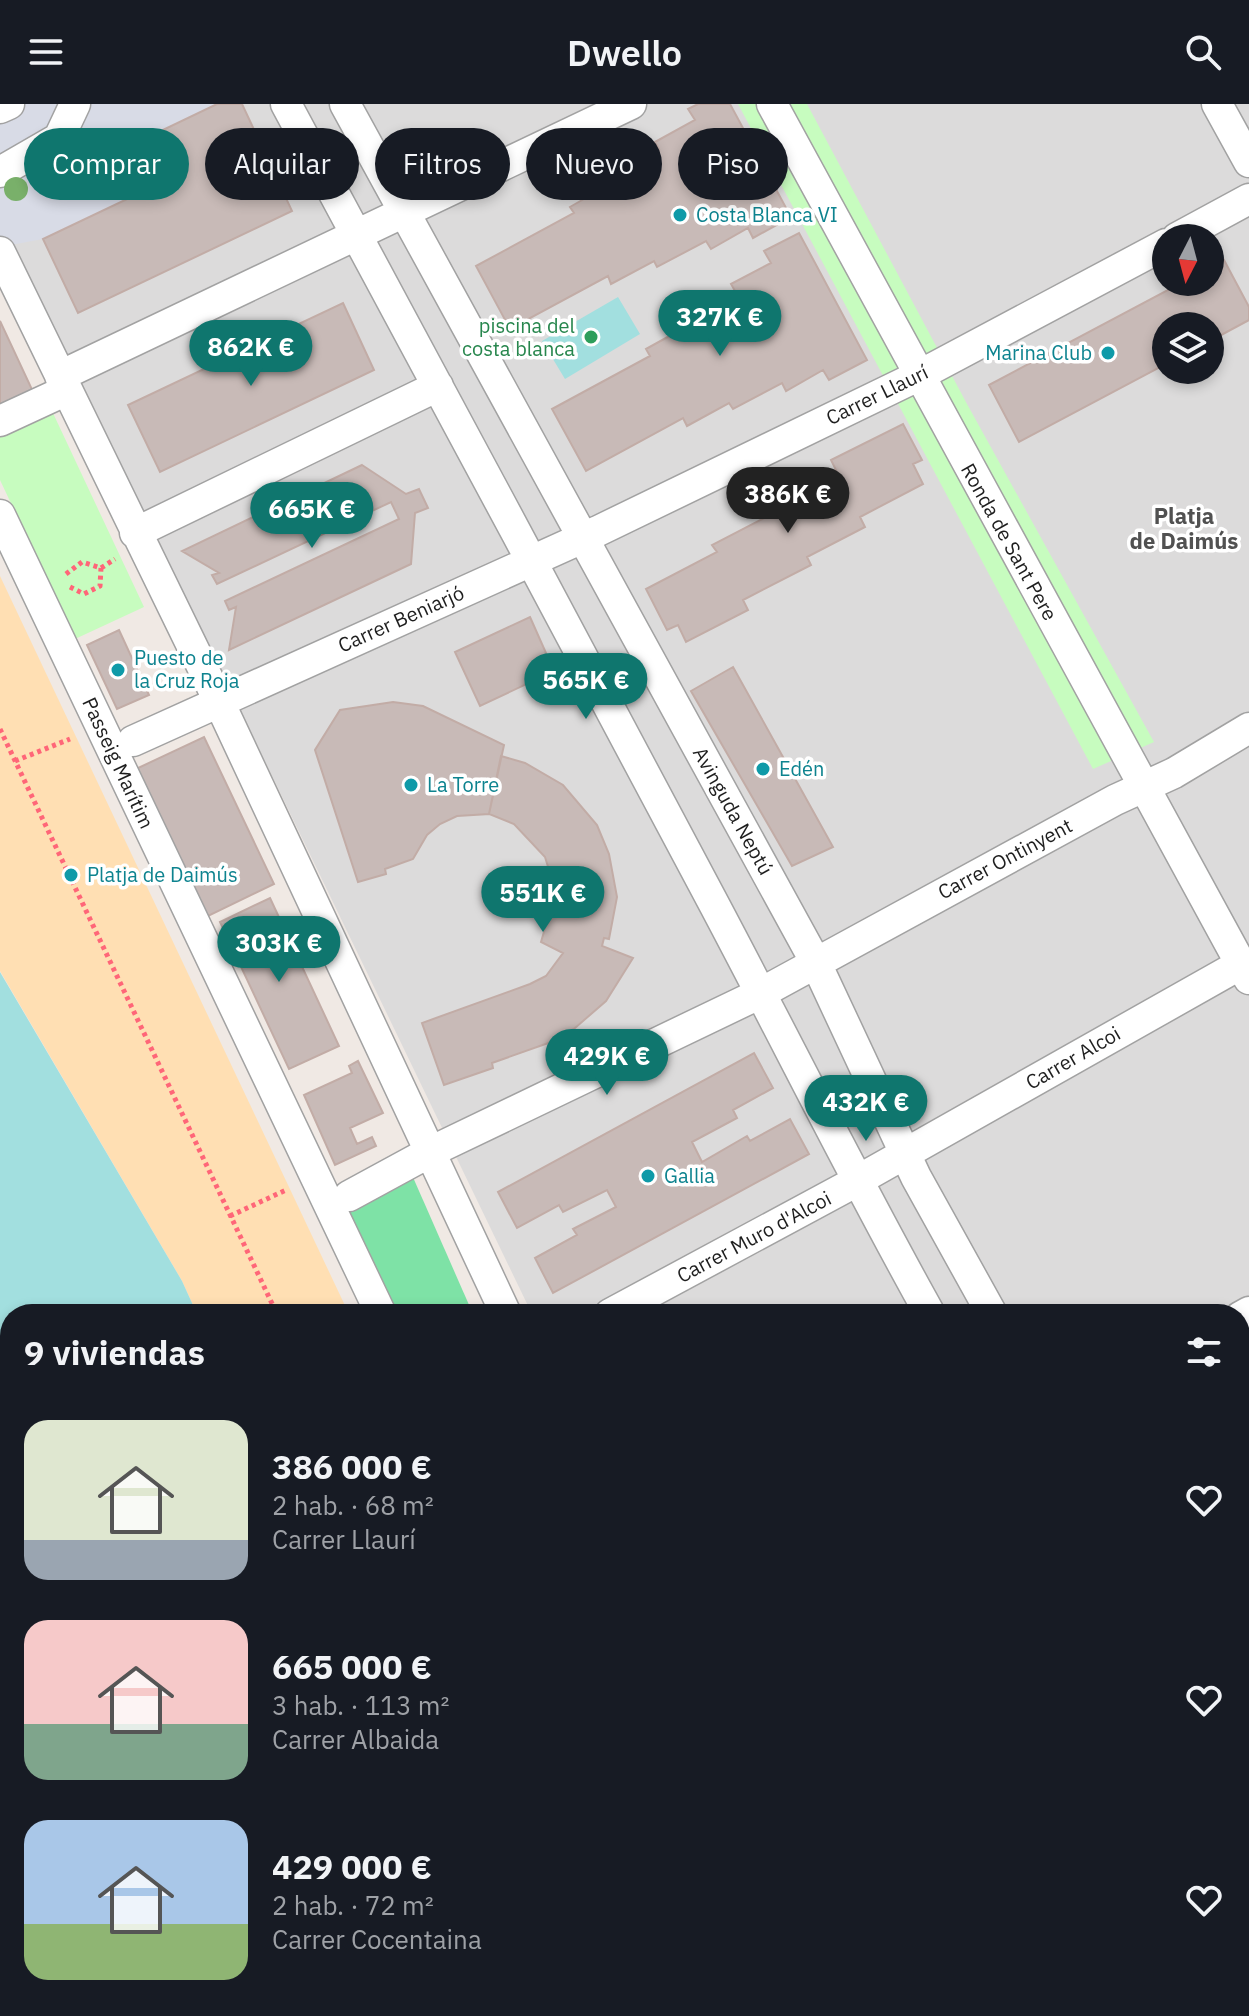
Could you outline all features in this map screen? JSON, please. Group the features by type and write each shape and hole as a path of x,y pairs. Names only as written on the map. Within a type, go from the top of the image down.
{"street":[{"path":"0,108 9,104"},
{"path":"0,172 59,138 75,104"},
{"path":"286,104 761,993 856,1182 924,1304"},
{"name":"Avinguda Neptú","path":"345,104 815,961 905,1151 987,1304"},
{"path":"0,421 63,383 357,235 631,104"},
{"name":"Ronda de Sant Pere","path":"772,104 1245,971"},
{"path":"1217,104 1249,162"},
{"path":"1203,224 1249,199"},
{"name":"Carrer Llaurí","path":"583,537 918,376 1152,251"},
{"path":"0,252 218,702 501,1304"},
{"path":"135,533 438,386"},
{"name":"Passeig Marítim","path":"0,515 376,1304"},
{"name":"Carrer Beniarjó","path":"218,702 583,537"},
{"name":"Passeig Marítim","path":"133,741 218,702"},
{"name":"Carrer Ontinyent","path":"349,1196 428,1153 761,993 1249,728"},
{"name":"Carrer Alcoi","path":"856,1182 905,1151 1245,971"},
{"name":"Carrer Muro d'Alcoi","path":"629,1304 856,1182"}],"path":[{"path":"101,568 100,586 84,594 66,585 67,571 82,562 101,568 117,558 135,533"},
{"path":"0,729 272,1304"},
{"path":"15,761 71,738"},
{"path":"230,1216 286,1190"}],"shaded area":[{"path":"0,104 1249,104 1249,1304 527,1304 216,660 0,237"},
{"path":"0,104 217,104 167,128 24,128 24,200 125,200 43,239 0,247"}],"sand":[{"name":"Platja de Daimús","path":"0,576 344,1304 192,1304 182,1281 0,971"}],"green space":[{"path":"738,104 807,104 967,404 1154,742 1093,769 788,198 788,128 751,128"},
{"path":"52,411 144,607 75,639 0,480 0,436"},
{"path":"412,1175 469,1304 389,1304 344,1211"}],"water":[{"name":"piscina del costa blanca","path":"618,297 640,334 565,379 542,341"},
{"path":"0,972 182,1281 192,1304 0,1304"}],"building":[{"path":"217,104 242,104 253,128 205,128 205,200 287,200 292,211 78,313 43,239 125,200 189,200 189,128 167,128"},
{"name":"Costa Blanca VI","path":"698,104 730,104 743,128 680,128 695,120 688,109"},
{"name":"Costa Blanca VI","path":"678,129 678,200 782,200 791,217 753,238 748,228 711,249 706,241 657,267 654,261 611,284 608,276 510,329 476,266 574,213 570,207 582,200 662,200 662,138"},
{"path":"799,233 867,360 829,380 823,370 786,391 782,383 733,409 729,403 687,426 683,418 586,471 552,409 650,356 646,349 693,323 689,315 735,291 731,284 771,263 764,251"},
{"name":"Marina Club","path":"1224,260 1249,307 1249,320 1224,333 1224,312 1152,312 1152,371 1019,442 989,385 1157,296 1224,296"},
{"path":"343,303 374,370 160,472 128,405"},
{"path":"0,321 35,396 0,412"},
{"path":"903,424 922,460 913,464 923,484 860,517 865,527 807,557 811,565 743,600 748,610 686,642 678,625 667,630 646,589 717,552 712,545 778,511 774,502 836,470 831,460"},
{"path":"362,465 406,494 419,489 428,508 415,513 411,564 229,650 236,607 229,610 225,601 399,519 391,502 217,584 212,575 219,573 182,551"},
{"path":"530,617 554,671 480,706 455,652"},
{"name":"Puesto de la Cruz Roja","path":"119,630 149,695 117,709 87,645"},
{"name":"Edén","path":"733,667 833,847 792,866 691,691"},
{"name":"La Torre","path":"393,702 423,706 504,745 489,814 457,816 440,824 427,835 413,859 385,869 386,874 358,882 315,750 340,710"},
{"path":"204,737 274,884 206,917 136,769"},
{"path":"501,756 525,763 563,785 597,825 609,854 617,897 609,939 604,938 602,946 633,958 606,1001 575,1028 551,1042 492,1063 493,1068 444,1085 422,1023 530,984 546,976 563,953 541,942 553,901 554,886 545,857 514,824 489,814"},
{"path":"270,898 339,1046 289,1069 220,922"},
{"name":"Gallia","path":"754,1053 773,1088 733,1110 737,1118 692,1142 702,1162 747,1136 750,1141 790,1119 809,1154 553,1293 535,1258 577,1235 573,1229 616,1207 607,1190 563,1212 559,1205 517,1228 498,1192"},
{"path":"358,1061 383,1113 350,1128 357,1144 372,1137 376,1146 335,1165 304,1095 352,1073 349,1066"}],"place":[{"name":"Costa Blanca VI","path":"680,215"},
{"name":"piscina del costa blanca","path":"591,337"},
{"name":"Marina Club","path":"1108,353"},
{"name":"Puesto de la Cruz Roja","path":"118,670"},
{"name":"Edén","path":"763,769"},
{"name":"La Torre","path":"411,785"},
{"name":"Platja de Daimús","path":"71,875"},
{"name":"Gallia","path":"648,1176"}],"district":[{"name":"Platja de Daimús","path":"1184,528"}]}
